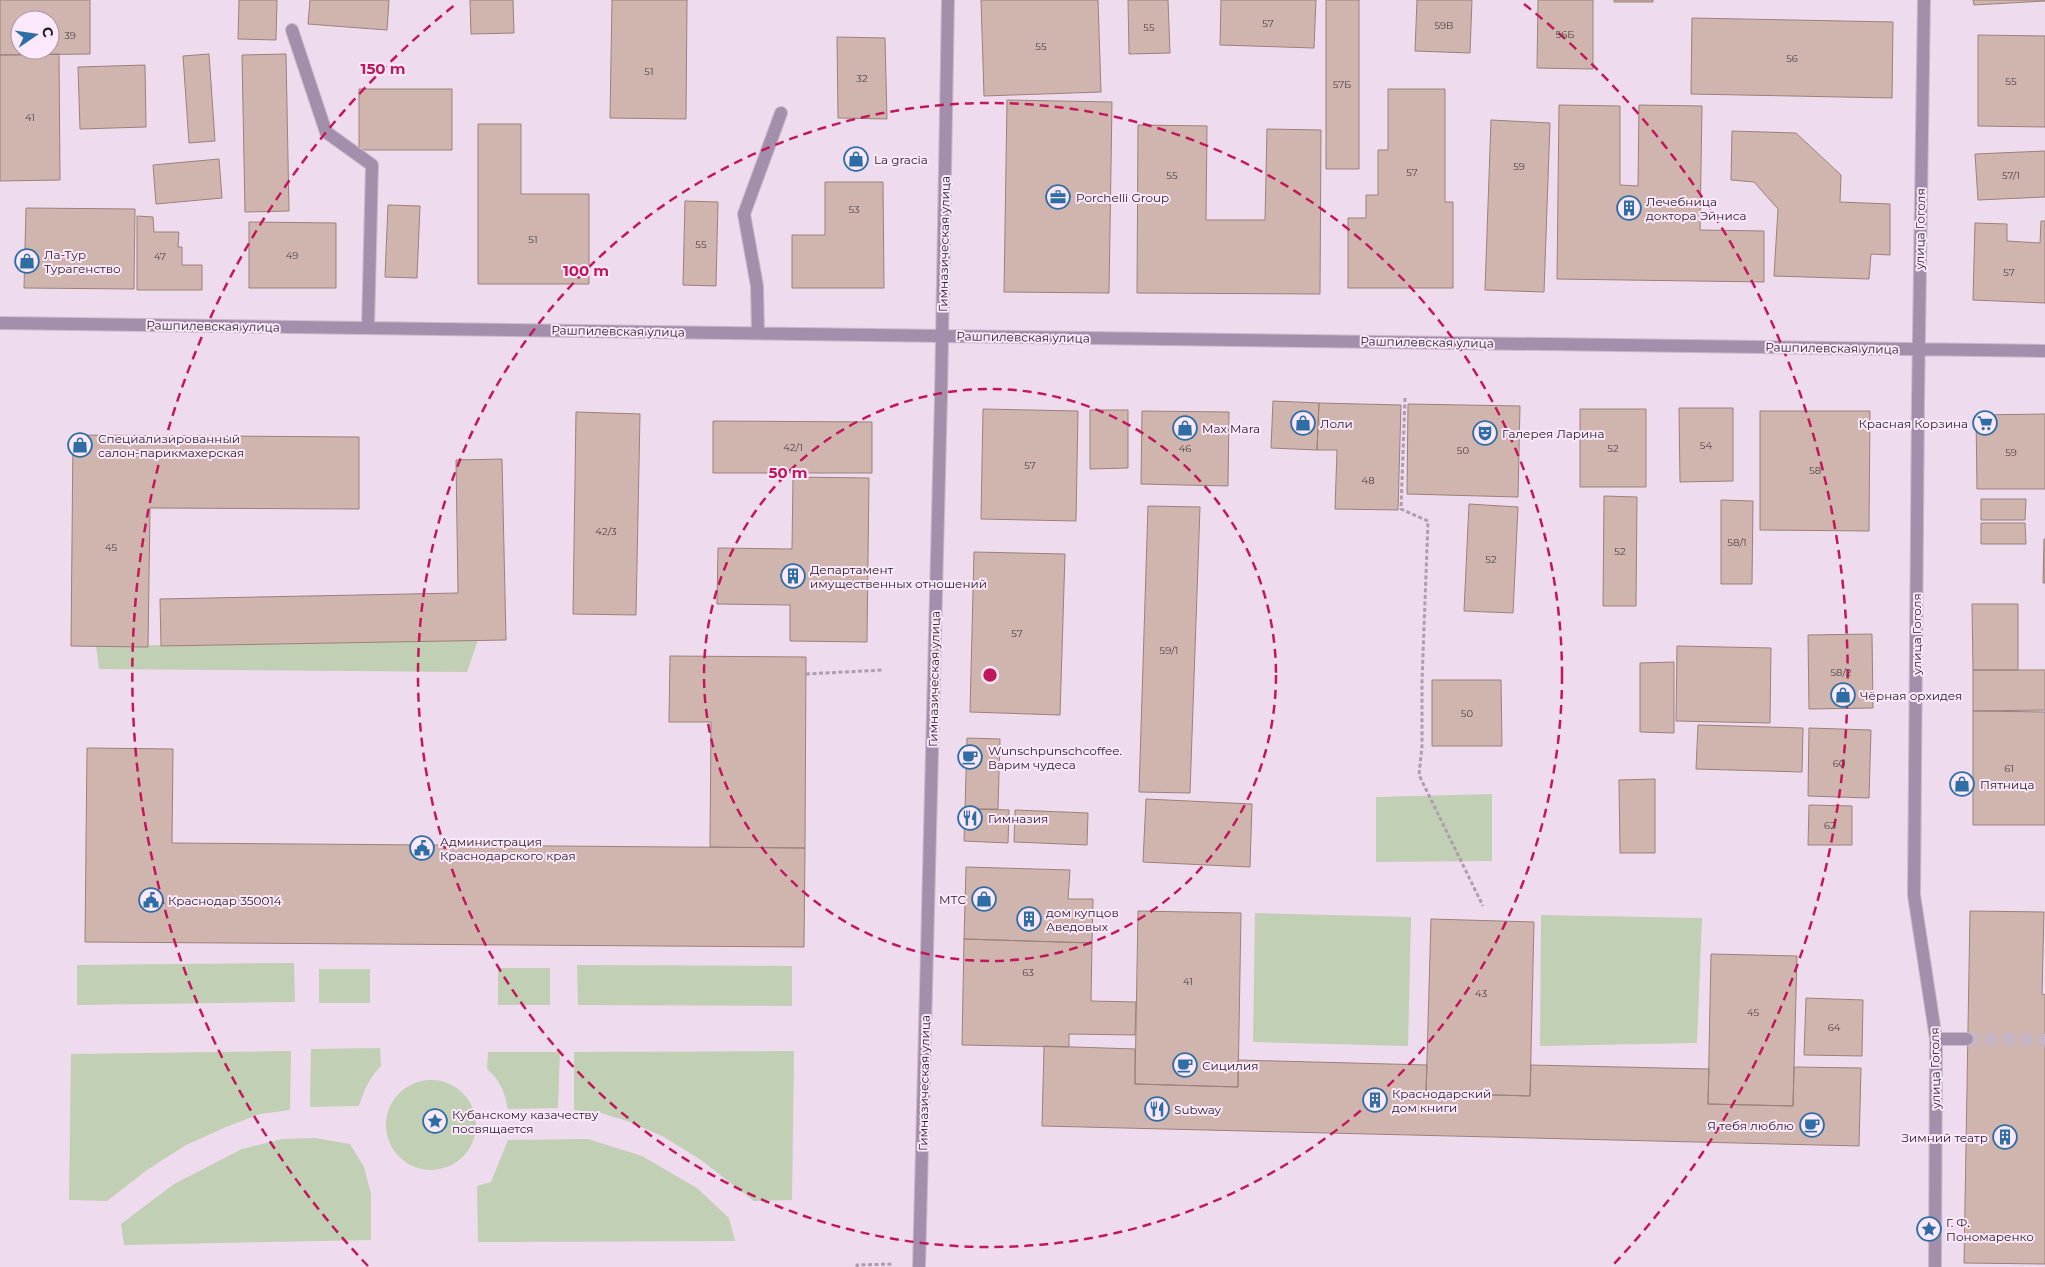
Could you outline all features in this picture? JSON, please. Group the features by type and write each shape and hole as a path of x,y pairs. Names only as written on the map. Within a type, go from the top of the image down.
{"street":[{"name":"Гимназическая улица","path":"920,1267 948,0"},
{"name":"улица Гоголя","path":"1924,0 1914,894 1936,1039 1935,1267"},
{"path":"292,30 326,132 372,165 368,328"},
{"path":"758,333 757,286 744,214 781,113"},
{"name":"Рашпилевская улица","path":"0,323 2045,351"},
{"path":"1936,1039 1967,1039"}],"path":[{"path":"1405,398 1401,509 1428,521 1420,775 1483,906"},
{"path":"806,674 883,670"}],"green space":[{"path":"478,640 467,672 99,669 96,646"},
{"path":"1492,794 1492,861 1376,862 1376,797"},
{"path":"1255,913 1411,917 1408,1046 1253,1042"},
{"path":"1541,915 1702,918 1697,1043 1540,1046"},
{"path":"294,963 295,1002 77,1005 77,965"},
{"path":"577,965 792,966 792,1006 578,1005"},
{"path":"498,968 550,968 550,1005 498,1005"},
{"path":"319,969 370,969 370,1003 319,1003"},
{"path":"380,1048 381,1066 367,1084 359,1106 310,1107 311,1049"},
{"path":"291,1051 290,1110 260,1114 186,1145 147,1170 107,1201 69,1200 71,1054"},
{"path":"794,1051 792,1200 754,1201 701,1160 664,1137 630,1122 601,1113 574,1110 574,1052"},
{"path":"488,1052 560,1052 558,1108 508,1109 501,1087 496,1078 487,1069"},
{"path":"431,1080 448,1083 463,1093 473,1108 476,1125 473,1142 463,1157 448,1167 431,1170 414,1167 399,1157 389,1142 386,1125 389,1108 399,1093 414,1083"},
{"path":"315,1138 350,1144 364,1167 371,1194 371,1240 124,1245 121,1224 174,1184 242,1149 282,1139"},
{"path":"588,1139 642,1156 697,1188 729,1218 735,1241 478,1242 477,1186 491,1182 508,1140"}],"building":[{"path":"0,0 90,0 90,54 60,54 60,10 10,10 10,55 0,55"},
{"path":"239,0 277,0 276,40 238,39"},
{"path":"310,0 389,0 387,30 308,24"},
{"path":"470,0 513,0 514,33 471,34"},
{"path":"612,0 687,0 686,119 610,118"},
{"path":"981,0 1098,0 1101,92 984,96"},
{"path":"1128,0 1168,0 1170,53 1129,54"},
{"path":"1221,0 1316,0 1314,48 1220,45"},
{"path":"1326,0 1359,0 1359,169 1326,169"},
{"path":"1417,0 1472,0 1470,53 1415,51"},
{"path":"1538,0 1593,0 1593,69 1537,68"},
{"path":"1614,0 1653,0 1653,2 1614,2"},
{"path":"1973,0 2045,0 2045,1 1974,5"},
{"path":"1692,18 1893,22 1892,98 1691,94"},
{"path":"1978,35 2045,36 2045,127 1978,126"},
{"path":"837,37 885,38 887,119 838,118"},
{"path":"209,54 215,141 189,143 183,56"},
{"path":"286,54 289,211 245,212 242,55"},
{"path":"0,55 10,55 10,60 59,60 60,180 0,181"},
{"path":"145,65 146,127 80,129 78,67"},
{"path":"359,89 452,89 452,150 359,150"},
{"path":"1388,89 1445,89 1445,202 1453,202 1453,288 1348,288 1348,218 1366,218 1366,195 1378,195 1378,150 1388,150"},
{"path":"1007,100 1112,102 1109,293 1004,292"},
{"name":"Лечебница доктора Эйниса","path":"1559,105 1620,106 1620,185 1638,186 1639,105 1702,106 1700,230 1764,231 1764,282 1557,279"},
{"path":"1491,120 1550,123 1544,292 1485,290"},
{"path":"478,124 521,124 521,194 589,194 589,284 478,284"},
{"path":"1138,125 1207,126 1206,220 1265,220 1267,129 1321,130 1320,294 1137,293"},
{"path":"1732,131 1796,133 1841,175 1840,202 1890,204 1890,255 1871,254 1869,279 1774,276 1778,209 1754,182 1731,180"},
{"path":"2045,151 2045,197 1978,200 1975,154"},
{"path":"219,159 222,198 156,204 153,165"},
{"path":"825,182 883,182 884,288 792,288 792,235 825,235"},
{"path":"685,201 718,202 716,286 683,285"},
{"path":"388,205 420,206 417,278 385,277"},
{"path":"26,208 135,209 134,289 24,288"},
{"path":"137,216 153,217 154,232 179,232 178,247 182,247 182,265 202,265 202,290 137,290"},
{"path":"2041,221 2045,221 2045,303 1973,300 1975,223 2007,224 2007,241 2040,243"},
{"path":"249,222 336,223 336,288 249,288"},
{"path":"1273,401 1319,403 1317,450 1271,448"},
{"path":"1319,403 1401,405 1398,510 1335,509 1337,450 1317,450"},
{"path":"1408,404 1520,406 1518,497 1407,494"},
{"path":"1679,408 1733,408 1733,481 1680,482"},
{"path":"983,409 1078,411 1076,521 981,519"},
{"path":"1580,409 1646,409 1646,487 1580,487"},
{"path":"1090,410 1128,410 1128,468 1090,469"},
{"path":"1142,411 1229,412 1228,486 1141,484"},
{"path":"1760,411 1870,411 1869,531 1760,530"},
{"path":"576,412 640,414 636,615 573,614"},
{"path":"2045,414 2045,489 1977,489 1976,415"},
{"path":"713,421 872,422 872,473 713,473"},
{"path":"73,435 359,437 359,509 150,508 148,647 71,646"},
{"path":"502,459 506,640 161,646 160,599 458,593 456,460"},
{"name":"Департамент имущественных отношений","path":"793,477 869,478 867,642 790,641 790,605 717,604 718,548 792,549"},
{"path":"1604,496 1637,497 1636,606 1603,606"},
{"path":"1981,499 2026,499 2025,520 1981,520"},
{"path":"1721,500 1753,501 1752,584 1721,584"},
{"path":"1469,504 1518,507 1513,613 1464,611"},
{"path":"1148,506 1200,507 1190,793 1139,792"},
{"path":"1981,523 2025,523 2026,544 1981,544"},
{"path":"2044,539 2045,583 2043,583"},
{"path":"974,552 1065,554 1060,715 970,712"},
{"path":"1972,604 2018,604 2018,670 1973,670"},
{"path":"1872,634 1873,708 1809,709 1808,635"},
{"path":"1677,646 1771,648 1770,723 1676,721"},
{"path":"670,656 806,657 805,848 710,847 711,722 669,722"},
{"path":"1674,662 1674,733 1640,732 1640,663"},
{"path":"1973,670 2045,670 2045,710 1973,711"},
{"path":"1432,680 1501,680 1502,746 1432,746"},
{"path":"1973,711 2045,712 2045,825 1973,825"},
{"path":"1698,725 1803,728 1802,772 1696,769"},
{"path":"1809,728 1871,730 1869,798 1808,796"},
{"path":"967,738 1000,739 998,809 965,809"},
{"name":"Администрация Краснодарского края","path":"87,748 173,749 172,843 805,848 804,947 85,942"},
{"path":"1655,779 1655,853 1620,853 1619,780"},
{"path":"1146,799 1252,804 1250,867 1143,862"},
{"path":"1809,805 1852,806 1852,845 1808,845"},
{"path":"965,809 1009,810 1008,843 964,841"},
{"path":"1015,810 1088,813 1087,845 1014,842"},
{"name":"дом купцов Аведовых","path":"966,867 1070,870 1068,899 1093,899 1092,943 964,939"},
{"path":"1138,911 1241,913 1238,1087 1135,1084"},
{"name":"Зимний театр","path":"1970,911 2044,912 2042,994 2045,995 2045,1264 1964,1263"},
{"path":"1431,919 1534,922 1530,1096 1426,1093"},
{"path":"964,939 1092,943 1091,1001 1136,1002 1135,1035 1069,1034 1069,1047 962,1045"},
{"path":"1711,954 1797,956 1793,1106 1708,1104"},
{"path":"1806,998 1863,1000 1862,1056 1804,1055"},
{"name":"Краснодарский дом книги","path":"1044,1046 1135,1049 1135,1084 1238,1087 1238,1060 1427,1065 1426,1093 1530,1096 1531,1065 1709,1069 1708,1104 1793,1106 1794,1067 1861,1068 1859,1146 1042,1126"}],"tunnel":[{"path":"1967,1039 2045,1040"}],"place":[{"name":"La gracia","path":"856,159"},
{"name":"Porchelli Group","path":"1058,197"},
{"name":"Лечебница доктора Эйниса","path":"1629,208"},
{"name":"Ла-Тур Турагенство","path":"27,261"},
{"name":"Лоли","path":"1303,423"},
{"name":"Красная Корзина","path":"1985,423"},
{"name":"Max Mara","path":"1185,428"},
{"name":"Галерея Ларина","path":"1485,433"},
{"name":"Специализированный салон-парикмахерская","path":"80,445"},
{"name":"Департамент имущественных отношений","path":"793,576"},
{"name":"Чёрная орхидея","path":"1843,695"},
{"name":"Wunschpunschcoffee. Варим чудеса","path":"970,757"},
{"name":"Пятница","path":"1962,784"},
{"name":"Гимназия","path":"970,818"},
{"name":"Администрация Краснодарского края","path":"422,848"},
{"name":"МТС","path":"984,899"},
{"name":"Краснодар 350014","path":"151,900"},
{"name":"дом купцов Аведовых","path":"1029,919"},
{"name":"Сицилия","path":"1185,1065"},
{"name":"Краснодарский дом книги","path":"1375,1100"},
{"name":"Subway","path":"1157,1109"},
{"name":"Кубанскому казачеству посвящается","path":"435,1121"},
{"name":"Я тебя люблю","path":"1812,1125"},
{"name":"Зимний театр","path":"2005,1137"},
{"name":"Г. Ф. Пономаренко","path":"1929,1229"}]}
